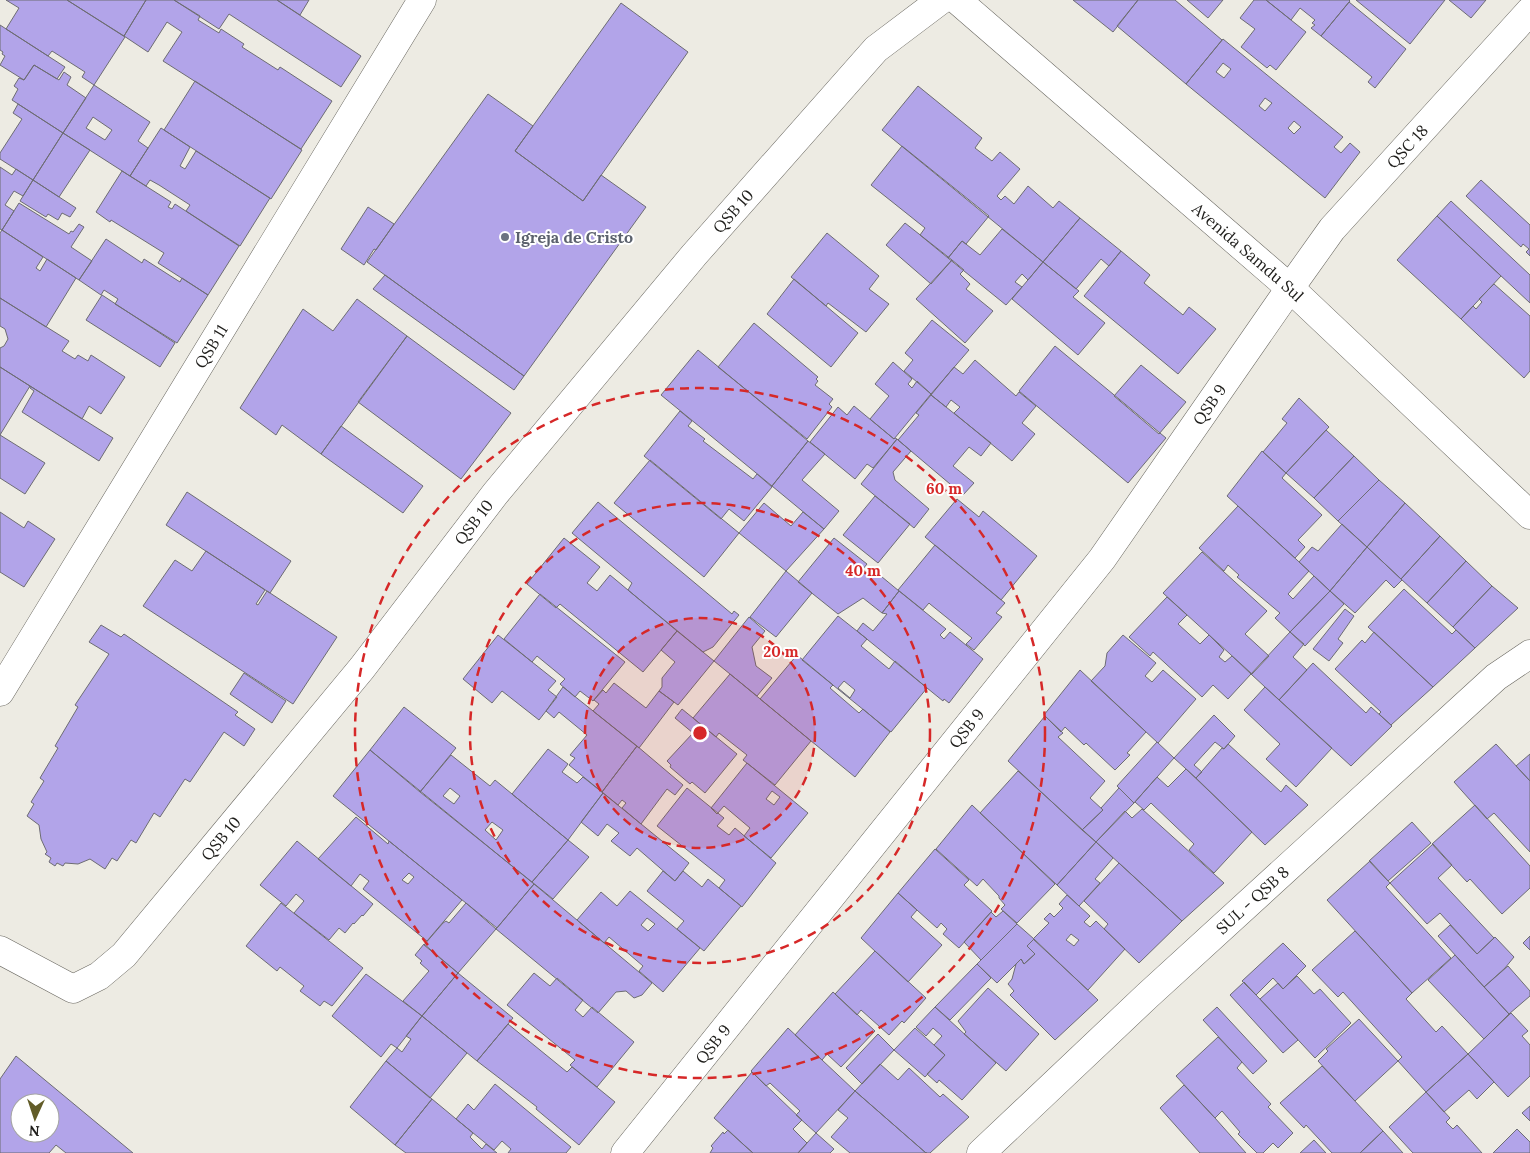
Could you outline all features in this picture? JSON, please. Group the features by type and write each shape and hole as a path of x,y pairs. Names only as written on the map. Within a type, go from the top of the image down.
{"street":[{"name":"QSB 11","path":"0,692 422,0"},
{"name":"QSB 10","path":"0,950 74,990 100,976 124,954 362,668 495,494 694,255 876,49 941,0"},
{"name":"Avenida Samdu Sul","path":"957,0 1290,288 1530,515"},
{"name":"QSC 18","path":"1290,288 1332,229 1530,11"},
{"name":"QSB 9","path":"625,1153 1102,559 1290,288"},
{"name":"SUL - QSB 8","path":"981,1153 1147,996 1496,677 1530,654"}],"building":[{"path":"6,0 67,0 125,37 94,85 82,77 85,72 52,51 48,56 6,29 19,8"},
{"path":"67,0 146,0 124,36"},
{"path":"146,0 174,0 200,16 198,20 219,33 221,29 244,44 242,47 278,70 280,67 332,101 301,149 163,61 182,32 167,22 148,52 124,36"},
{"path":"174,0 277,0 361,56 341,87 229,14 219,29"},
{"path":"277,0 309,0 300,15"},
{"path":"1073,0 1138,0 1113,32"},
{"path":"1138,0 1175,0 1222,40 1186,84 1117,26"},
{"path":"1187,0 1223,0 1208,18"},
{"path":"1254,0 1266,0 1306,32 1276,70 1270,65 1267,68 1241,47 1255,29 1240,18"},
{"path":"1266,0 1350,1 1321,36 1311,28 1315,25 1312,23 1315,20 1300,8 1291,20"},
{"path":"1356,0 1445,0 1410,44"},
{"path":"1449,0 1486,0 1471,18"},
{"path":"1349,2 1406,49 1375,88 1368,82 1372,77 1321,36"},
{"path":"621,3 688,52 583,201 515,151"},
{"path":"0,25 65,67 57,79 34,65 24,80 0,65 5,56 0,50"},
{"path":"1223,39 1343,137 1334,147 1341,153 1350,143 1360,152 1325,198 1186,84","holes":["1223,63 1231,69 1224,78 1216,72","1265,98 1272,103 1265,111 1259,106","1294,121 1301,127 1294,134 1288,128"]},
{"path":"34,65 59,80 64,72 71,77 67,85 86,98 63,133 12,100 18,89 14,86 19,78 24,80"},
{"path":"195,81 302,150 271,199 164,130"},
{"path":"94,85 150,122 138,141 148,148 130,176 63,133","holes":["93,117 112,130 105,140 86,128"]},
{"path":"918,86 982,138 975,148 992,161 1000,152 1020,169 997,196 1001,200 1005,196 1014,204 1028,186 1053,208 1059,201 1080,218 1043,262 882,130"},
{"name":"Igreja de Cristo","path":"488,94 533,126 515,151 583,201 601,175 646,207 524,376 367,262"},
{"path":"18,104 63,133 33,180 0,159 0,153 22,119 13,113"},
{"path":"161,128 190,147 180,166 185,169 196,151 270,198 240,246 186,211 190,205 159,185 150,180 146,186 130,176"},
{"path":"63,133 90,150 59,197 33,180"},
{"path":"902,146 989,216 966,244 962,241 948,258 920,235 925,228 871,185"},
{"path":"0,167 12,175 16,169 33,180 23,196 14,191 5,205 14,211 2,230 0,229"},
{"path":"122,171 171,202 168,207 172,209 175,204 239,246 208,295 158,263 164,253 96,212"},
{"path":"33,180 76,208 70,217 62,213 58,220 48,214 46,217 20,201"},
{"path":"1481,180 1530,225 1530,256 1526,252 1529,249 1523,244 1521,247 1466,196"},
{"path":"1451,201 1530,275 1530,303 1437,216"},
{"path":"19,203 69,234 79,224 84,227 71,247 92,261 79,280 2,230"},
{"path":"368,207 394,224 364,265 341,249"},
{"path":"1437,216 1501,276 1461,319 1397,260"},
{"path":"1080,218 1121,251 1109,266 1101,259 1076,289 1043,262"},
{"path":"905,223 952,260 931,284 886,245"},
{"path":"1002,229 1043,262 1028,280 1022,274 1015,282 1022,287 1006,305 948,258 962,241 980,255"},
{"path":"2,230 43,257 36,268 40,271 47,259 76,278 46,327 0,298 0,233"},
{"path":"827,233 879,276 869,289 889,304 866,332 828,303 826,306 791,277"},
{"path":"106,239 142,263 144,259 180,282 182,278 208,295 177,343 115,304 118,299 104,290 101,295 79,280"},
{"path":"1121,251 1150,275 1144,283 1183,315 1189,307 1216,329 1178,374 1084,296"},
{"path":"952,260 964,270 960,274 970,284 966,289 993,311 965,343 916,299"},
{"path":"1043,262 1079,291 1073,297 1105,323 1078,355 1012,299"},
{"path":"385,275 524,376 514,390 373,289"},
{"path":"794,279 858,333 831,367 767,314"},
{"path":"1494,284 1530,316 1530,371 1524,378 1461,319 1473,306 1476,309 1482,302 1479,299"},
{"path":"102,295 175,343 160,367 86,320"},
{"path":"0,298 69,341 62,351 75,359 78,355 88,361 91,355 125,377 101,414 89,406 82,419 0,367 0,348 4,346 8,339 5,329 0,326"},
{"path":"357,299 407,336 321,454 282,425 276,435 240,408 303,309 333,331"},
{"path":"932,320 969,350 931,394 904,371 913,360 905,353"},
{"path":"754,323 818,377 815,385 833,399 829,404 832,407 807,439 718,367"},
{"path":"407,336 511,413 461,479 358,402"},
{"path":"1055,346 1166,438 1128,483 1019,391"},
{"path":"698,350 808,441 772,486 661,395"},
{"path":"975,360 1016,396 1019,392 1036,406 1022,423 1035,434 1012,461 954,413 960,407 951,400 946,407 931,395 954,367 963,374"},
{"path":"893,362 912,379 908,384 912,388 917,381 931,394 894,439 870,419 889,396 875,384"},
{"path":"1141,365 1186,402 1159,434 1114,396"},
{"path":"0,367 30,386 0,435"},
{"path":"30,386 113,438 99,461 22,412 34,391"},
{"path":"931,395 991,443 981,456 969,447 953,466 974,483 963,495 898,440 919,415 916,413"},
{"path":"1299,398 1329,427 1286,473 1263,452 1287,423 1282,419"},
{"path":"854,406 894,439 897,439 873,468 867,464 855,479 810,442 838,407 847,415"},
{"path":"680,411 692,421 688,426 705,439 703,441 753,479 757,474 772,487 744,521 729,509 721,519 644,456"},
{"path":"341,426 423,486 403,513 321,454"},
{"path":"1326,430 1354,456 1314,498 1286,473"},
{"path":"0,435 45,463 25,494 0,478"},
{"path":"897,439 911,451 893,472 895,480 929,509 914,528 861,484"},
{"path":"808,441 825,454 802,480 839,511 824,529 772,486"},
{"path":"1262,451 1286,473 1282,478 1322,515 1298,540 1305,547 1295,558 1227,496"},
{"path":"1354,456 1379,480 1338,521 1314,498"},
{"path":"650,460 739,533 704,577 614,503"},
{"path":"1379,480 1405,503 1367,547 1338,521"},
{"path":"187,492 291,561 270,593 166,525"},
{"path":"875,496 910,524 878,563 843,535"},
{"path":"957,499 979,517 983,511 1037,556 1001,600 925,537"},
{"path":"598,502 732,614 734,611 739,615 713,647 703,652 628,590 632,583 572,533"},
{"path":"764,503 791,526 803,512 824,529 786,571 739,533"},
{"path":"1405,503 1440,536 1401,579 1367,547"},
{"path":"1238,506 1309,571 1288,594 1293,599 1314,576 1330,591 1290,632 1275,618 1280,613 1237,577 1239,575 1228,565 1224,571 1199,548"},
{"path":"0,512 24,528 28,521 55,539 24,587 0,572"},
{"path":"1342,524 1367,547 1330,591 1299,562 1312,547 1318,551"},
{"path":"1440,536 1466,561 1427,603 1401,579"},
{"path":"564,538 600,567 587,583 597,591 610,575 677,631 643,672 560,604 556,608 527,584"},
{"path":"834,538 867,564 862,570 871,578 876,572 899,591 882,613 863,598 838,614 798,582"},
{"path":"935,545 1005,603 996,613 1002,617 974,650 966,644 972,638 929,603 923,610 898,590"},
{"path":"1367,547 1402,580 1394,588 1386,580 1355,613 1330,591"},
{"path":"206,551 265,590 256,604 258,605 267,591 337,637 293,704 143,606 175,560 192,571"},
{"path":"1202,552 1267,611 1245,634 1269,656 1252,674 1163,593"},
{"path":"1466,561 1492,586 1453,627 1427,603"},
{"path":"786,571 812,593 776,637 750,617"},
{"path":"1492,586 1518,608 1475,648 1453,627"},
{"path":"1404,589 1452,634 1456,630 1475,648 1433,687 1368,627"},
{"path":"899,591 946,629 940,635 944,639 950,632 983,659 949,703 944,699 943,701 857,631 863,623 873,631 887,614 882,613"},
{"path":"1330,591 1344,604 1305,646 1290,632"},
{"path":"540,594 625,662 593,701 580,691 575,697 560,684 565,679 537,656 532,662 504,639"},
{"path":"1167,597 1187,615 1178,624 1200,644 1209,635 1224,650 1219,657 1225,662 1232,656 1251,674 1228,699 1213,685 1202,697 1153,652 1150,656 1129,637"},
{"path":"1345,609 1354,616 1338,639 1343,643 1329,661 1313,649"},
{"path":"838,616 867,639 861,646 889,669 895,661 927,688 891,732 802,660","holes":["844,681 855,690 850,698 838,688"]},
{"path":"749,617 765,631 752,647 756,666 772,678 757,696 714,661"},
{"path":"101,625 121,637 124,634 238,712 235,715 255,729 244,746 224,732 190,782 185,779 160,817 154,813 136,843 131,840 117,861 112,858 105,869 90,859 78,864 65,863 63,866 57,863 55,866 49,862 51,858 45,854 47,852 41,839 39,825 27,816 34,804 31,802 44,781 40,778 58,748 55,746 78,707 75,705 109,654 89,642"},
{"path":"677,631 714,661 678,705 659,691 662,687 662,678 675,662 661,650"},
{"path":"1290,632 1304,644 1293,657 1307,670 1279,700 1251,674"},
{"path":"1374,632 1433,687 1391,725 1379,714 1381,712 1335,669 1362,640 1365,643"},
{"path":"498,635 556,681 548,690 557,697 539,720 502,691 492,703 463,679"},
{"path":"1123,635 1156,663 1145,676 1152,682 1163,670 1196,699 1158,743 1091,681 1105,666 1107,653"},
{"path":"797,655 833,685 830,688 859,713 863,709 890,732 855,777 760,699"},
{"path":"1313,663 1366,713 1371,707 1392,726 1351,766 1279,700"},
{"path":"1080,670 1146,732 1127,753 1130,755 1115,770 1086,743 1084,745 1065,727 1061,732 1044,715"},
{"path":"244,673 286,701 272,723 230,694"},
{"path":"730,674 811,741 775,785 743,760 747,755 719,733 716,737 693,718"},
{"path":"614,683 646,708 659,691 674,702 639,748 593,711 599,704 594,700 603,690 606,693"},
{"path":"563,687 637,746 602,792 569,765 575,758 570,755 587,735 559,712 554,718 546,711"},
{"path":"1265,687 1332,748 1296,787 1266,759 1280,744 1244,710"},
{"path":"404,707 456,748 420,792 370,750"},
{"path":"682,709 737,754 705,793 692,782 690,784 670,767 671,765 667,761 693,733 675,718"},
{"path":"1214,715 1235,736 1224,749 1215,742 1194,765 1202,772 1196,778 1174,758"},
{"path":"1045,716 1063,733 1058,737 1105,781 1090,798 1103,810 1082,830 1008,761"},
{"path":"1157,742 1174,758 1134,803 1117,786"},
{"path":"1228,744 1281,792 1286,785 1308,805 1265,845 1196,778 1222,748 1224,749"},
{"path":"1496,744 1530,781 1530,852 1494,813 1487,819 1454,782"},
{"path":"637,746 683,785 675,795 667,789 641,824 622,808 626,803 622,800 618,805 602,792"},
{"path":"548,749 568,764 562,772 577,783 583,777 603,793 568,840 512,794"},
{"path":"370,750 534,884 497,928 333,796"},
{"path":"1530,754 1530,781 1516,766"},
{"path":"451,755 490,786 495,780 568,840 532,882 420,792","holes":["450,788 460,796 454,804 443,796","492,822 503,830 496,840 485,830"]},
{"path":"747,763 808,813 771,858 744,836 750,828 724,806 717,814 711,808","holes":["772,791 780,797 774,805 766,799"]},
{"path":"1186,769 1252,832 1214,873 1189,850 1194,844 1151,803 1144,810 1135,802 1157,777 1168,787"},
{"path":"1018,771 1096,842 1057,885 980,813"},
{"path":"687,788 724,818 717,826 729,835 735,828 776,863 742,907 719,888 725,880 657,826"},
{"path":"1119,788 1134,803 1096,842 1082,830 1103,810 1101,808"},
{"path":"603,793 689,863 675,881 637,848 630,856 611,841 619,833 607,824 598,836 581,822"},
{"path":"972,805 1055,884 1017,923 1001,909 1005,905 983,879 977,886 936,849"},
{"path":"1475,805 1530,866 1530,888 1502,914 1470,879 1467,882 1432,844"},
{"path":"1142,809 1224,883 1182,921 1096,842 1125,811 1132,818"},
{"path":"356,817 388,844 389,841 462,900 427,941 363,889 369,881 360,874 351,886 318,859","holes":["409,873 414,877 408,884 402,880"]},
{"path":"1412,822 1431,843 1388,881 1369,861"},
{"path":"568,840 589,857 553,899 532,882"},
{"path":"297,841 373,904 345,933 339,928 329,940 294,913 304,901 296,894 286,906 260,885"},
{"path":"1096,842 1113,858 1095,879 1100,883 1079,906 1057,885"},
{"path":"1433,844 1452,865 1438,878 1494,938 1477,954 1440,913 1427,924 1390,883"},
{"path":"935,849 969,880 964,885 992,911 959,948 943,934 947,929 941,923 937,928 898,893"},
{"path":"1370,861 1390,883 1386,887 1451,958 1412,993 1327,900"},
{"path":"1119,863 1182,921 1139,963 1104,929 1108,924 1084,901"},
{"path":"663,871 675,881 683,871 702,887 708,879 741,906 704,951 677,929 684,921 647,891"},
{"path":"534,884 652,983 642,995 634,998 626,991 616,992 598,1013 496,929"},
{"path":"630,891 700,948 663,992 639,971 643,966 609,937 604,943 577,920 601,892 617,906","holes":["647,918 655,924 648,931 641,925"]},
{"path":"898,893 917,910 911,917 942,945 908,982 861,938"},
{"path":"1067,895 1090,916 1084,922 1090,927 1096,921 1125,949 1088,990 1033,939 1049,923 1044,919 1050,913 1054,917 1063,908 1059,904","holes":["1071,934 1079,940 1074,946 1066,940"]},
{"path":"281,903 363,968 332,1006 324,1001 320,1006 300,991 304,986 280,967 277,971 246,946"},
{"path":"466,903 496,929 458,973 424,945 443,923 446,921 449,923"},
{"path":"1003,911 1017,924 981,960 964,942 991,912 996,917"},
{"path":"1017,924 1034,939 1027,946 1035,954 1024,964 1021,959 997,983 977,964"},
{"path":"1450,925 1477,954 1495,937 1514,957 1484,987 1438,936"},
{"path":"1355,931 1412,993 1406,999 1436,1032 1442,1026 1468,1054 1426,1092 1398,1061 1402,1057 1343,992 1338,997 1312,970"},
{"path":"1530,936 1530,950 1523,943"},
{"path":"1034,939 1098,1000 1055,1040 1010,995 1014,991 1008,984 1012,979 1016,964 1021,959 1024,964 1035,954 1027,946"},
{"path":"1283,943 1306,966 1283,989 1273,978 1256,995 1242,981"},
{"path":"424,944 458,973 422,1016 403,1001 429,971 420,963 422,961 415,955"},
{"path":"875,951 926,998 904,1023 902,1021 889,1035 861,1010 857,1015 835,994"},
{"path":"1455,955 1509,1014 1484,1039 1428,980"},
{"path":"977,964 991,978 950,1020 935,1007"},
{"path":"1508,966 1530,991 1530,996 1509,1014 1484,987"},
{"path":"458,973 513,1018 477,1061 422,1016"},
{"path":"534,973 550,986 557,978 583,1000 575,1010 583,1017 592,1007 634,1042 597,1087 570,1065 575,1060 507,1005"},
{"path":"366,974 422,1016 397,1048 391,1044 381,1057 332,1016"},
{"path":"1297,976 1314,994 1320,989 1351,1023 1315,1058 1260,999 1278,983 1283,989"},
{"path":"1244,982 1298,1040 1283,1053 1230,995"},
{"path":"988,988 1039,1034 1006,1071 964,1034 966,1032 958,1021"},
{"path":"833,992 875,1031 841,1067 827,1054 822,1060 795,1035"},
{"path":"935,1007 996,1063 962,1100 939,1080 937,1083 927,1074 945,1055 934,1045 942,1036 933,1028 926,1036 916,1027"},
{"path":"1217,1007 1267,1061 1253,1074 1203,1020"},
{"path":"1511,1013 1528,1031 1522,1036 1530,1045 1530,1076 1508,1097 1468,1054"},
{"path":"422,1016 467,1053 430,1098 386,1061 397,1048 402,1052 411,1039 406,1036"},
{"path":"1359,1019 1398,1061 1355,1101 1318,1061 1328,1051 1326,1049"},
{"path":"508,1024 567,1072 572,1067 615,1102 579,1145 536,1109 537,1107 477,1061"},
{"path":"788,1028 855,1091 816,1133 796,1115 800,1111 770,1083 766,1086 751,1071"},
{"path":"915,1028 945,1055 925,1077 894,1050"},
{"path":"878,1034 894,1050 862,1084 846,1068"},
{"path":"1218,1037 1242,1062 1237,1068 1271,1104 1268,1107 1293,1133 1278,1148 1273,1143 1263,1153 1257,1153 1238,1134 1240,1132 1222,1111 1215,1118 1176,1076"},
{"path":"1468,1054 1494,1082 1477,1099 1469,1090 1444,1112 1426,1092"},
{"path":"16,1056 133,1153 66,1153 56,1145 49,1153 0,1153 0,1079"},
{"path":"386,1061 432,1099 395,1145 350,1107"},
{"path":"880,1064 898,1080 909,1068 940,1097 943,1094 969,1117 930,1153 926,1153 855,1091"},
{"path":"1322,1066 1383,1131 1360,1153 1332,1153 1306,1125 1304,1128 1280,1103"},
{"path":"752,1072 802,1120 793,1129 807,1143 798,1153 753,1153 714,1118"},
{"path":"495,1084 571,1147 566,1153 508,1153 511,1149 502,1141 494,1150 456,1119 468,1104 474,1110"},
{"path":"1184,1085 1246,1153 1200,1153 1160,1108"},
{"path":"855,1091 926,1153 850,1153 831,1137 848,1118 838,1110"},
{"path":"1426,1092 1450,1118 1446,1122 1453,1129 1457,1125 1482,1153 1413,1153 1389,1127"},
{"path":"432,1099 473,1133 470,1137 482,1149 486,1144 497,1153 406,1153 395,1145"},
{"path":"1530,1106 1530,1121 1522,1113"},
{"path":"1517,1129 1530,1142 1530,1153 1493,1153"},
{"path":"728,1130 753,1153 710,1153 713,1148 711,1146 723,1132 724,1134"},
{"path":"1383,1131 1403,1153 1360,1153"},
{"path":"816,1133 834,1149 830,1153 798,1153"},
{"path":"1314,1140 1326,1153 1300,1153"}],"place":[{"name":"Igreja de Cristo","path":"505,237"}]}
